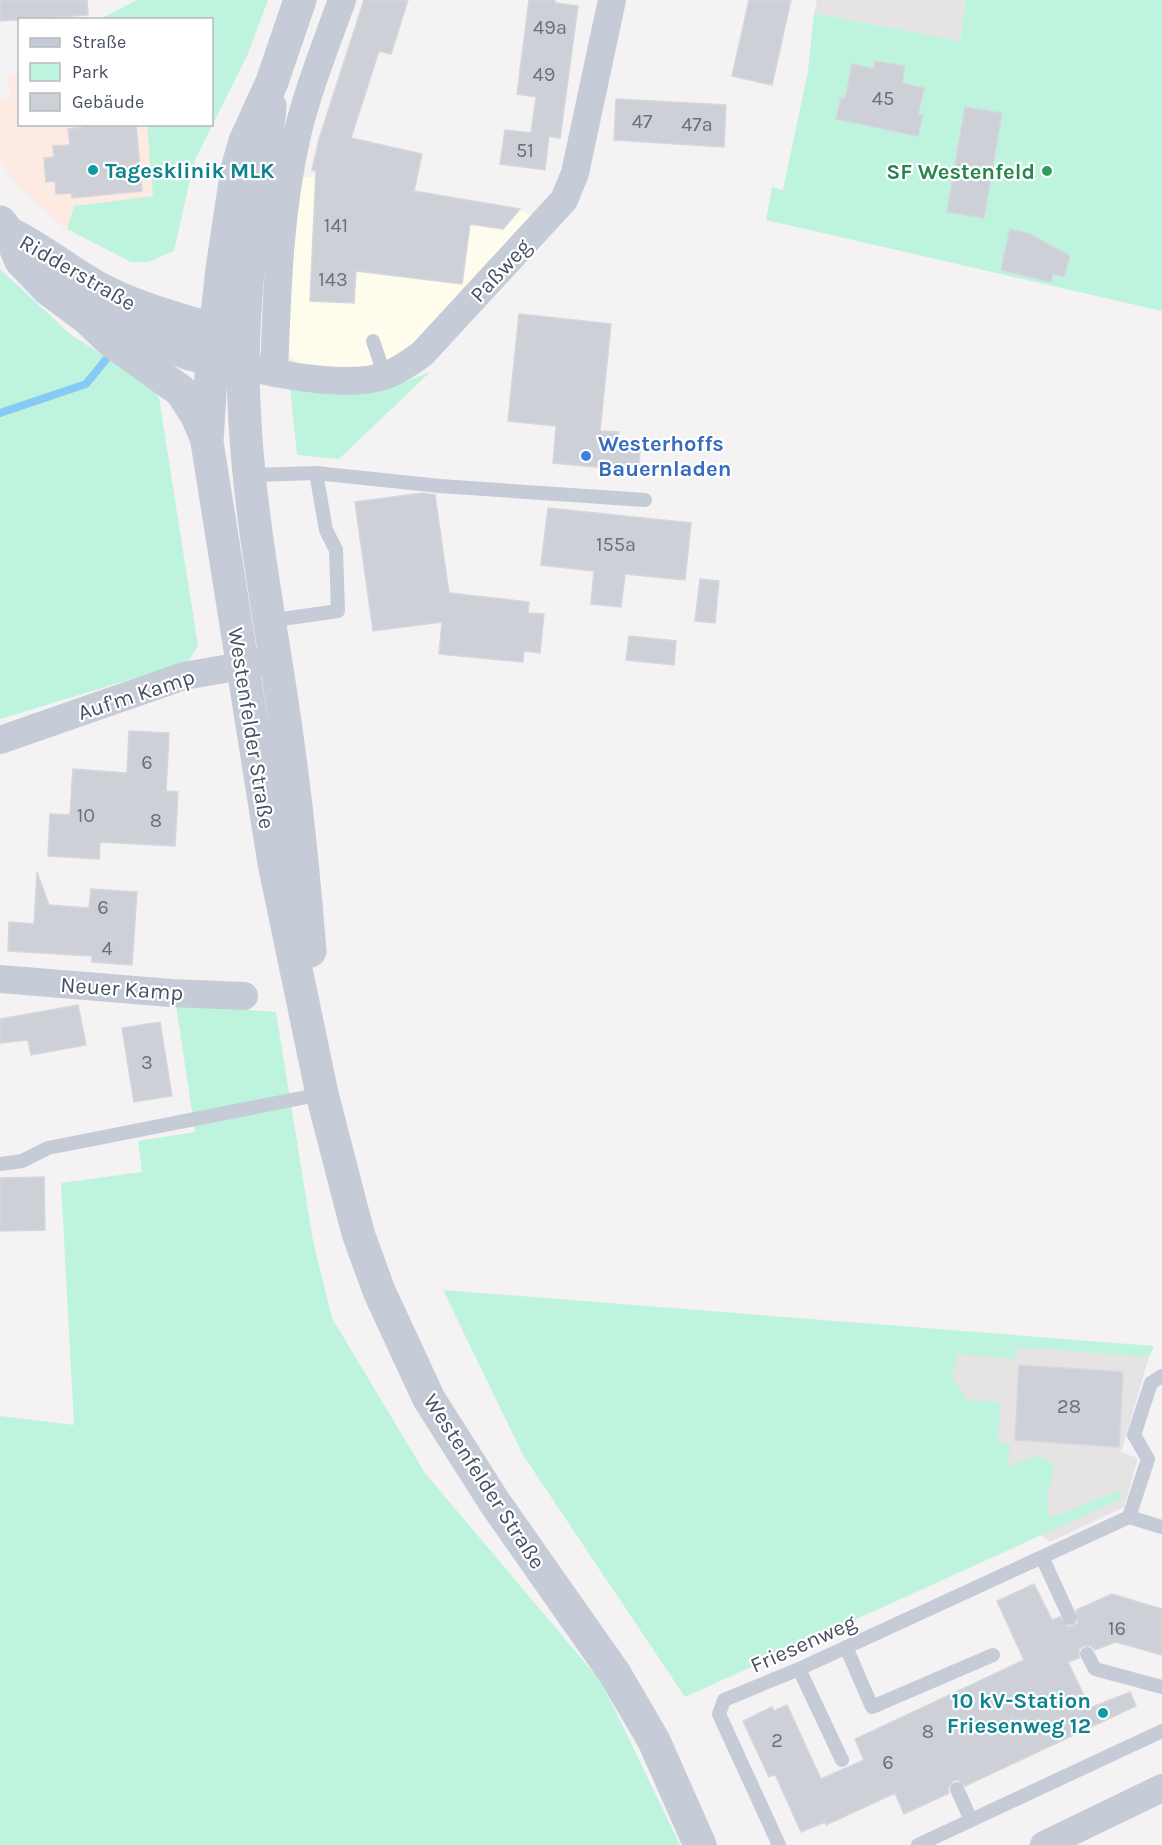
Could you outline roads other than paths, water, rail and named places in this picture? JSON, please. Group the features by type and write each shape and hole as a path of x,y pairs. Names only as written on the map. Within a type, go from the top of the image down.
{"street":[{"name":"Westenfelder Straße","path":"300,0 272,82 245,141 237,169 213,344 207,442 273,863 322,1094 358,1233 379,1291 429,1399 495,1503 615,1674 654,1741 700,1845"},
{"path":"213,344 259,370 277,275 291,167 306,102 342,0"},
{"name":"Paßweg","path":"259,370 300,378 342,380 385,376 407,366 422,354 564,200 575,173 612,0"},
{"name":"Westenfelder Straße","path":"272,82 266,156 250,262 259,370 244,405 268,621 285,720 303,860 322,1094"},
{"name":"Ridderstraße","path":"3,230 39,247 94,286 213,344"},
{"name":"Ridderstraße","path":"3,230 21,261 49,290 88,319 110,340 181,391 197,416 207,442"},
{"name":"Ridderstraße","path":"88,319 120,323 189,354 213,344"},
{"name":"Auf'm Kamp","path":"0,740 184,676 274,661"},
{"name":"Neuer Kamp","path":"0,979 171,993 244,996"},
{"path":"1044,1845 1086,1836 1162,1788"}],"lane":[{"path":"373,341 385,376"},
{"path":"251,475 316,473 440,486 645,500"},
{"path":"268,621 338,611 336,550 326,530 316,473"},
{"path":"1,1164 22,1161 48,1148 322,1094"},
{"path":"1162,1376 1151,1383 1134,1435 1148,1459 1129,1517 1162,1527"},
{"name":"Friesenweg","path":"779,1845 719,1714 724,1700 799,1669 1129,1517"},
{"path":"1042,1557 1070,1618"},
{"path":"846,1647 872,1707 993,1655"},
{"path":"1088,1654 1095,1669 1162,1686"},
{"path":"799,1669 842,1760"},
{"path":"918,1845 1162,1731"},
{"path":"957,1789 971,1820"}],"waterway":[{"path":"0,413 86,384 108,357"}],"place":[{"name":"Tagesklinik MLK","path":"93,170"},
{"name":"SF Westenfeld","path":"1047,171"},
{"name":"Westerhoffs Bauernladen","path":"586,456"},
{"name":"10 kV-Station Friesenweg 12","path":"1103,1713"}]}
